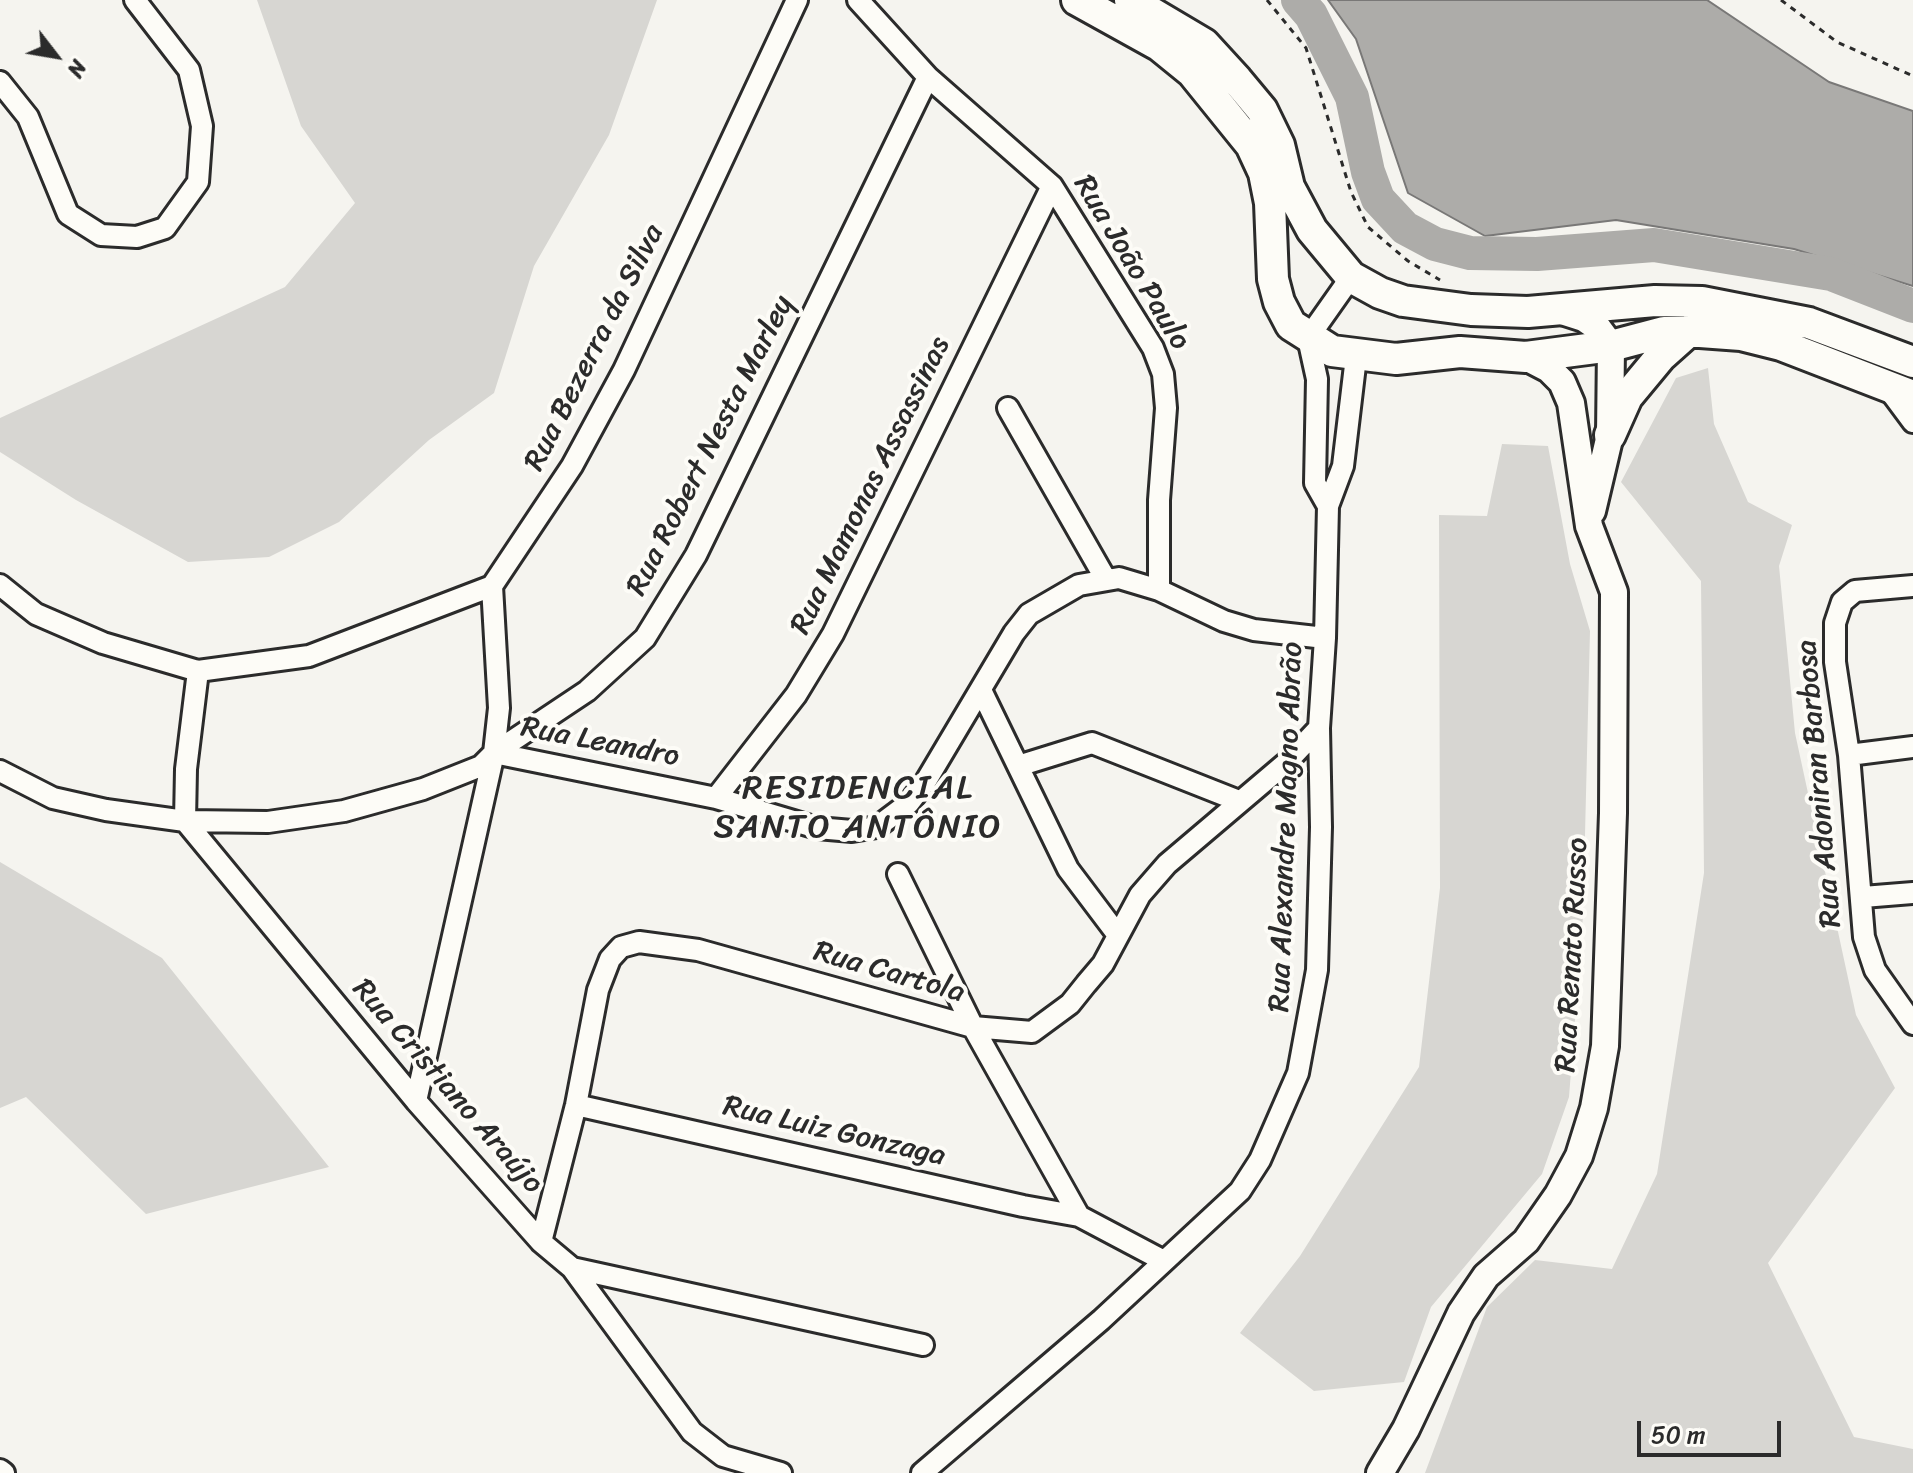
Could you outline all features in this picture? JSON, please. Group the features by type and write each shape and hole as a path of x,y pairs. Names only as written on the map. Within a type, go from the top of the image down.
{"main road":[{"path":"1077,0 1160,46 1192,72 1251,145 1264,173 1270,203 1273,279 1279,302 1291,325 1308,338 1332,351 1356,357 1396,359 1532,345 1561,335 1563,328 1557,320 1541,311"},
{"path":"1130,0 1204,44 1262,110 1279,145 1289,187 1312,230 1351,277 1403,301 1541,311 1655,301 1702,302 1809,323 1913,362"},
{"path":"1460,352 1526,357 1611,346 1649,335 1689,331 1741,335 1781,345 1899,390"},
{"path":"1610,435 1627,397 1661,356 1689,331"}],"street":[{"path":"0,82 28,117 68,214 101,235 137,237 165,228 198,182 202,126 189,70 135,0"},
{"name":"Rua Bezerra da Silva","path":"492,586 572,466 624,370 797,0"},
{"name":"Rua João Paulo","path":"858,0 928,77 1052,186 1146,336 1163,374 1166,408 1159,500 1159,590"},
{"name":"Rua Robert Nesta Marley","path":"0,771 53,798 106,810 185,821 268,822 344,811 423,789 481,766 494,753 587,691 645,638 696,555 928,77"},
{"name":"Rua Mamonas Assassinas","path":"716,798 796,695 833,634 1052,186"},
{"path":"1328,506 1315,483 1317,379 1308,338 1351,277"},
{"path":"1541,311 1584,318 1597,327 1611,346 1610,435 1589,526"},
{"path":"1328,506 1342,476 1356,357"},
{"name":"Rua Renato Russo","path":"1380,1473 1461,1313 1486,1276 1526,1241 1558,1195 1579,1156 1594,1108 1605,1046 1612,859 1614,592 1589,526 1571,403 1562,382 1549,369 1526,357"},
{"path":"1899,390 1913,422"},
{"path":"1008,408 1105,578 1119,578 1159,590 1224,621 1254,630 1325,638"},
{"path":"1317,425 1346,422"},
{"name":"Rua Alexandre Magno Abrão","path":"922,1473 1101,1320 1240,1191 1260,1160 1298,1073 1317,970 1321,827 1319,728 1328,506"},
{"name":"Rua Leandro","path":"494,753 716,798 817,828 852,831 877,827 909,803 926,781 1014,633 1029,614 1079,585 1105,578"},
{"path":"0,585 36,614 89,637 198,671 309,656 492,586 499,708 494,753 416,1101"},
{"name":"Rua Adoniran Barbosa","path":"1913,586 1855,591 1837,611 1835,662 1849,755 1864,937 1875,970 1913,1024"},
{"path":"185,821 186,769 198,671"},
{"path":"981,690 1068,869 1117,934"},
{"name":"Rua Cartola","path":"541,1242 576,1105 602,976 610,959 621,947 639,942 698,950 973,1027 1024,1033 1041,1027 1070,1004 1103,964 1140,895 1167,864 1286,763 1319,728"},
{"path":"1018,766 1092,743 1239,801"},
{"path":"1849,755 1913,747"},
{"name":"Rua Cristiano Araújo","path":"185,821 416,1101 541,1242 572,1268 701,1441 723,1456 781,1473"},
{"path":"898,874 973,1027 1079,1216"},
{"path":"1863,897 1913,893"},
{"name":"Rua Luiz Gonzaga","path":"576,1105 1079,1216 1164,1261"},
{"path":"572,1268 923,1345"}],"path":[{"path":"1267,0 1306,48 1351,192 1368,227 1408,261 1449,285"},
{"path":"1781,0 1837,42 1913,76"}],"shaded area":[{"path":"257,0 657,0 609,135 534,266 494,393 429,440 339,522 269,557 188,562 76,500 0,452 0,418 285,287 355,203 301,126"},
{"path":"1328,0 1707,0 1829,82 1913,111 1913,286 1794,249 1616,220 1485,236 1408,193 1356,39"},
{"path":"1708,368 1714,424 1748,502 1792,525 1779,566 1795,733 1856,1015 1895,1088 1768,1263 1854,1437 1913,1449 1913,1473 1425,1473 1487,1307 1535,1260 1612,1269 1657,1174 1704,873 1701,581 1621,482 1676,378"},
{"path":"1502,444 1548,446 1570,564 1590,631 1583,916 1569,1097 1542,1174 1431,1307 1404,1382 1314,1391 1240,1333 1300,1256 1419,1067 1440,888 1439,515 1487,516"},
{"path":"0,862 162,958 329,1167 146,1214 26,1097 0,1108"}],"waterway":[{"path":"1298,0 1311,15 1352,97 1368,172 1378,199 1405,228 1435,244 1470,253 1537,254 1654,245 1831,274 1913,306"}],"district":[{"name":"RESIDENCIAL SANTO ANTÔNIO","path":"858,808"}]}
